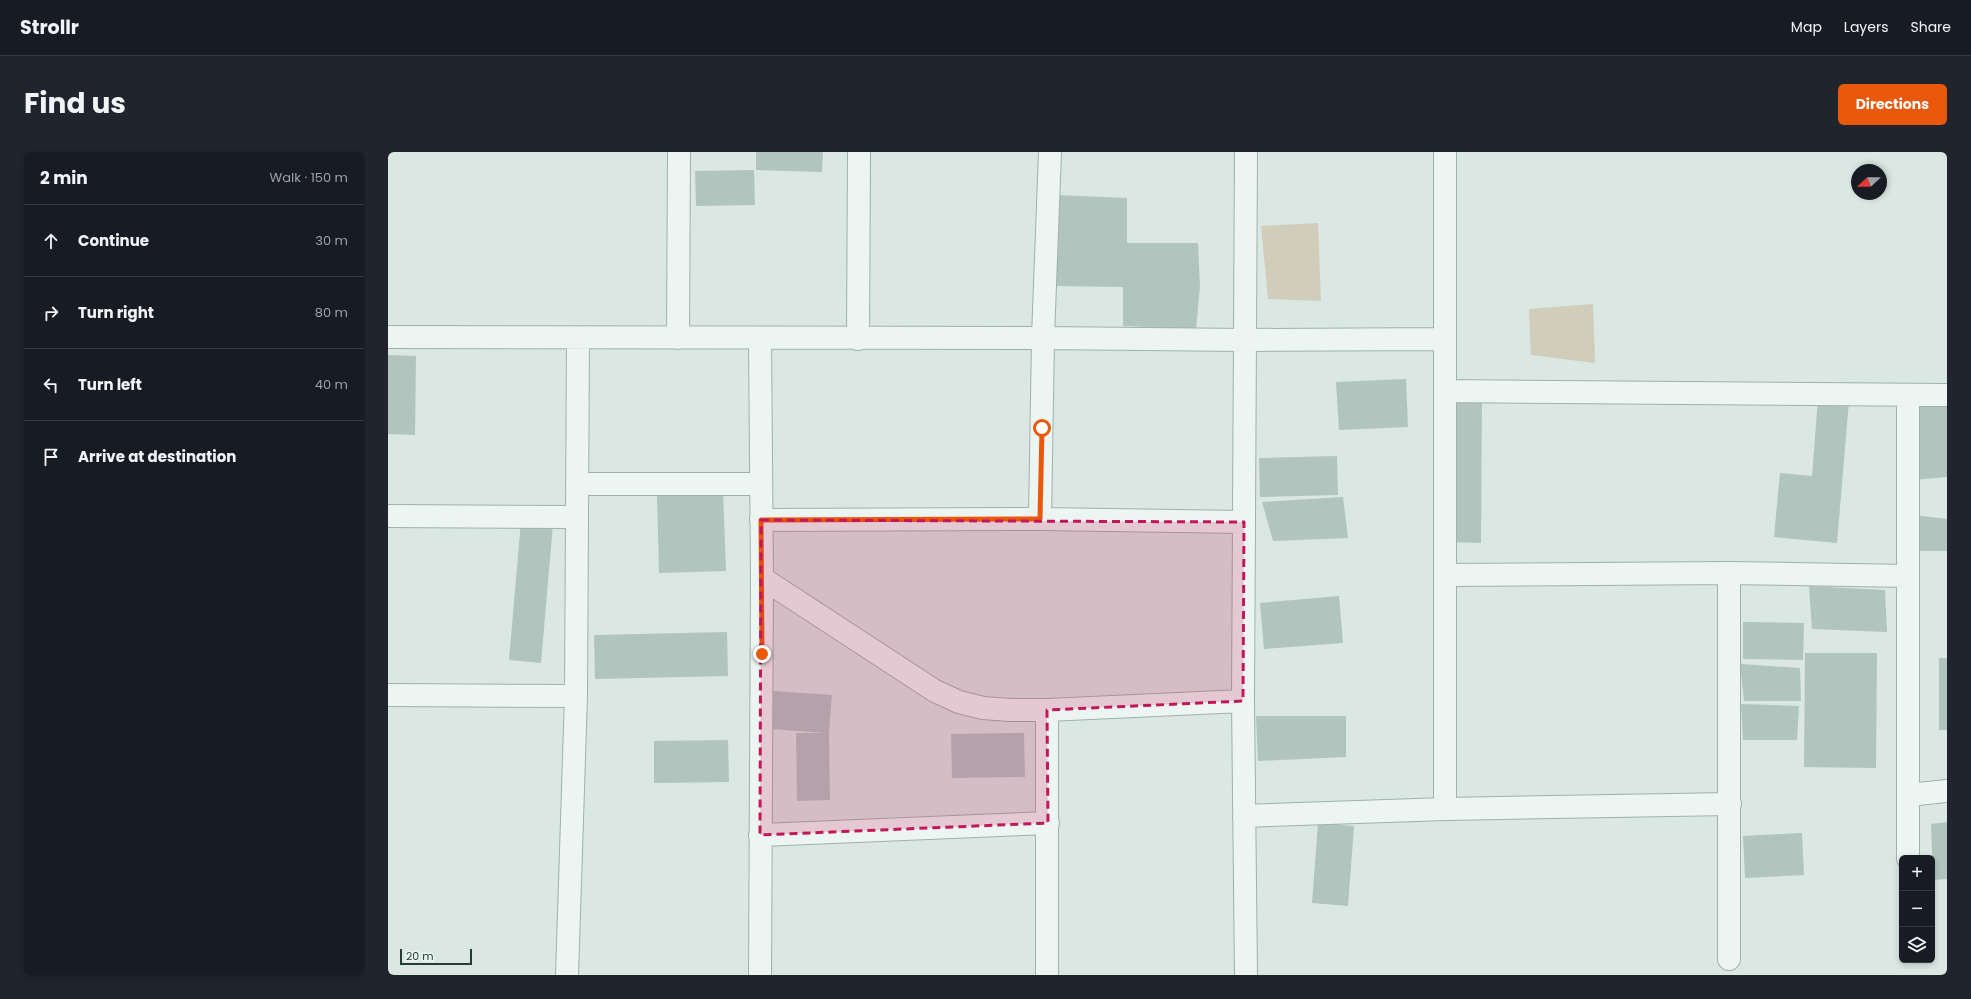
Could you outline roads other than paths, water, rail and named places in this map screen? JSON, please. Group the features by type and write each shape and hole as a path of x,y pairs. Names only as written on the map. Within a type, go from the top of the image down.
{"street":[{"path":"678,338 680,152"},
{"path":"858,339 859,152"},
{"path":"1040,519 1042,338 1050,152"},
{"path":"1246,152 1243,701 1246,975"},
{"path":"1445,152 1445,809"},
{"path":"388,337 858,339 1042,338 1245,340 1445,339"},
{"path":"568,975 576,696 578,338"},
{"path":"760,338 762,578 760,975"},
{"path":"1445,391 1947,395"},
{"path":"1908,395 1908,855"},
{"path":"577,484 761,484"},
{"path":"388,516 577,517"},
{"path":"761,520 1040,519 1244,522"},
{"path":"1445,575 1729,573 1908,576"},
{"path":"1729,573 1729,959"},
{"path":"762,578 935,691 959,702 983,708 1047,710 1243,701"},
{"path":"388,696 576,696"},
{"path":"1047,710 1047,975"},
{"path":"1908,795 1947,790"},
{"path":"1244,816 1445,809 1730,804"},
{"path":"760,835 1048,823"}]}
